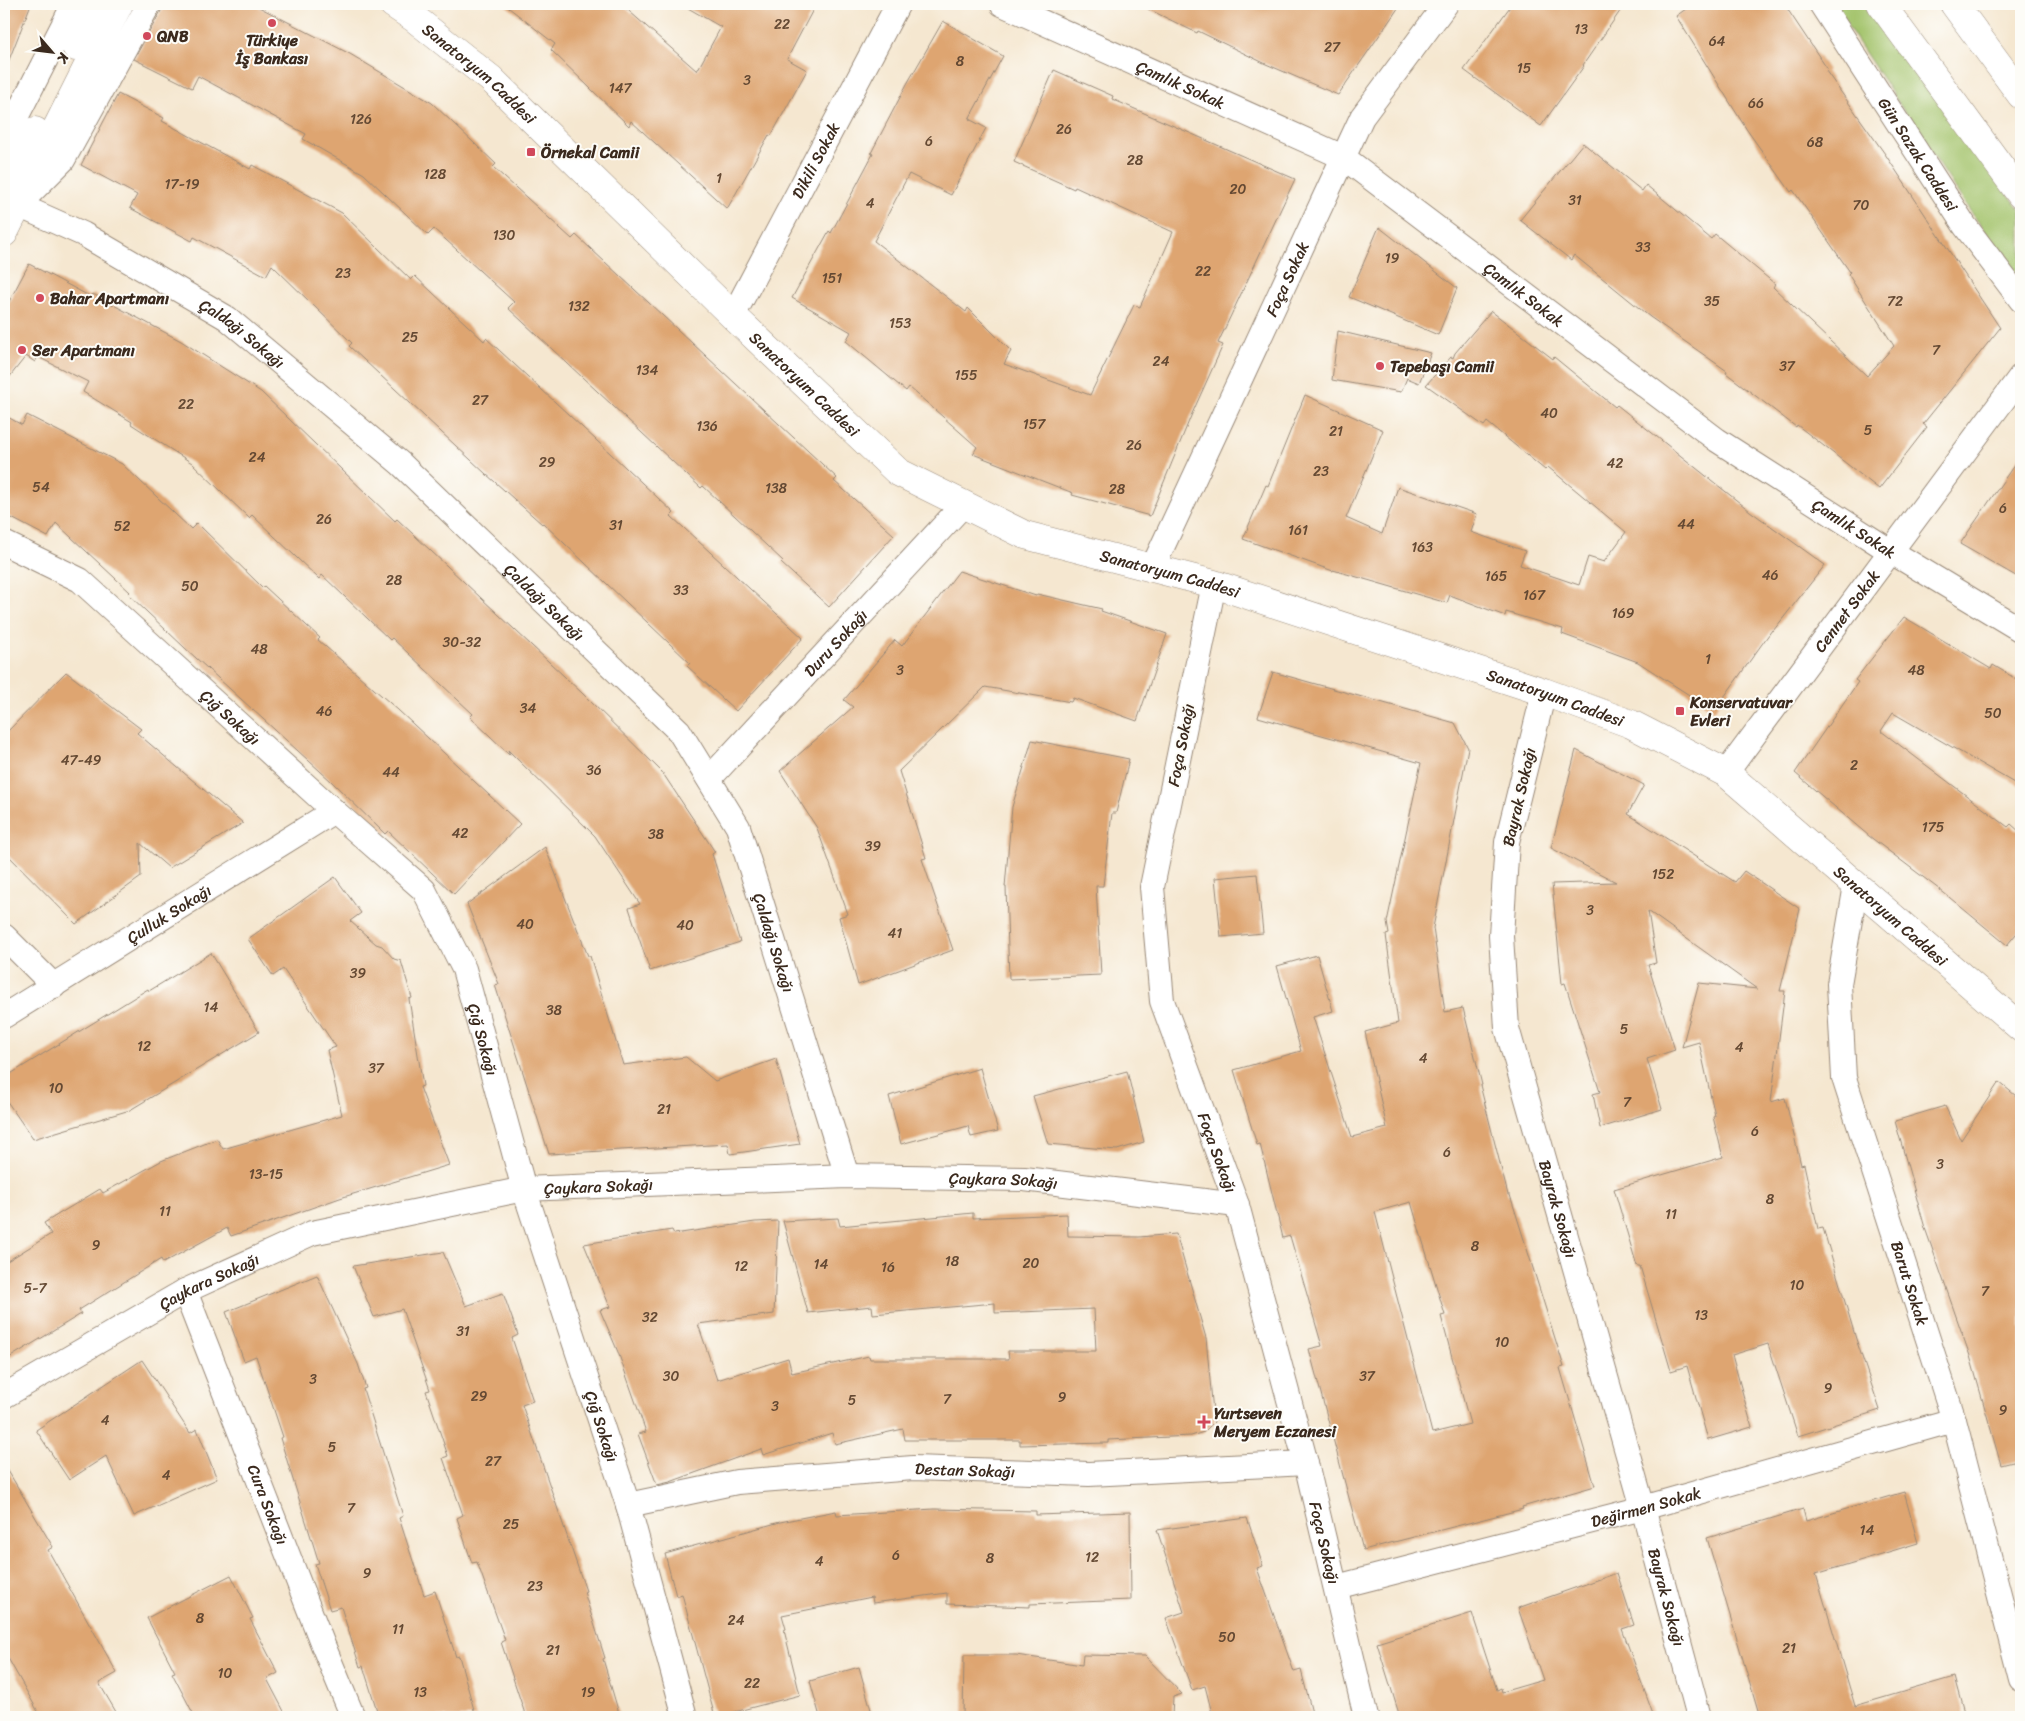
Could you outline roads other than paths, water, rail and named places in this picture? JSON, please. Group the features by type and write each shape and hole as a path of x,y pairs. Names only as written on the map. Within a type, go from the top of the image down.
{"main road":[{"path":"4,233 11,197 37,126 98,4"},
{"path":"11,197 119,4"},
{"name":"Sanatoryum Caddesi","path":"393,4 414,18 491,79 733,316 898,472 1025,535 1214,584 1544,692 1631,724 1726,773 2021,1028"},
{"path":"1881,4 2021,195"},
{"path":"1954,4 2021,95"}],"street":[{"path":"4,164 8,135 74,4"},
{"path":"11,197 63,160 149,4"},
{"name":"Dikili Sokak","path":"733,316 898,4"},
{"name":"Çamlık Sokak","path":"1002,4 1343,157 1717,440 1890,551 2021,630"},
{"name":"Foça Sokak","path":"1152,569 1362,117 1446,4"},
{"name":"Gün Sazak Caddesi","path":"1821,4 1965,226 2021,300"},
{"name":"Çaldağı Sokağı","path":"11,197 83,234 227,318 401,464 679,730 738,827 847,1176"},
{"name":"Cennet Sokak","path":"1726,773 2021,376"},
{"name":"Duru Sokağı","path":"709,779 963,505"},
{"name":"Çığ Sokağı","path":"4,542 80,580 334,812 424,890 464,969 524,1189 628,1505 685,1717"},
{"name":"Foça Sokağı","path":"1214,584 1152,887 1162,1001 1237,1205 1306,1462 1366,1717"},
{"name":"Bayrak Sokağı","path":"1544,692 1507,842 1501,936 1507,1028 1700,1717"},
{"name":"Çulluk Sokağı","path":"4,1016 334,812"},
{"name":"Barut Sokak","path":"1856,885 1839,984 1844,1078 1954,1420 2021,1679"},
{"path":"4,936 54,986"},
{"name":"Çaykara Sokağı","path":"4,1396 185,1291 312,1233 524,1189 847,1176 1024,1179 1237,1205"},
{"name":"Cura Sokağı","path":"185,1291 353,1717"},
{"name":"Değirmen Sokak","path":"1336,1587 1643,1508 1954,1420"},
{"name":"Destan Sokağı","path":"628,1505 737,1482 913,1468 1089,1474 1306,1462"}],"place":[{"name":"Türkiye İş Bankası","path":"272,23"},
{"name":"QNB","path":"147,36"},
{"name":"Örnekal Camii","path":"531,152"},
{"name":"Bahar Apartmanı","path":"40,298"},
{"name":"Ser Apartmanı","path":"22,350"},
{"name":"Tepebaşı Camii","path":"1380,366"},
{"name":"Konservatuvar Evleri","path":"1680,711"},
{"name":"Yurtseven Meryem Eczanesi","path":"1204,1422"}]}
